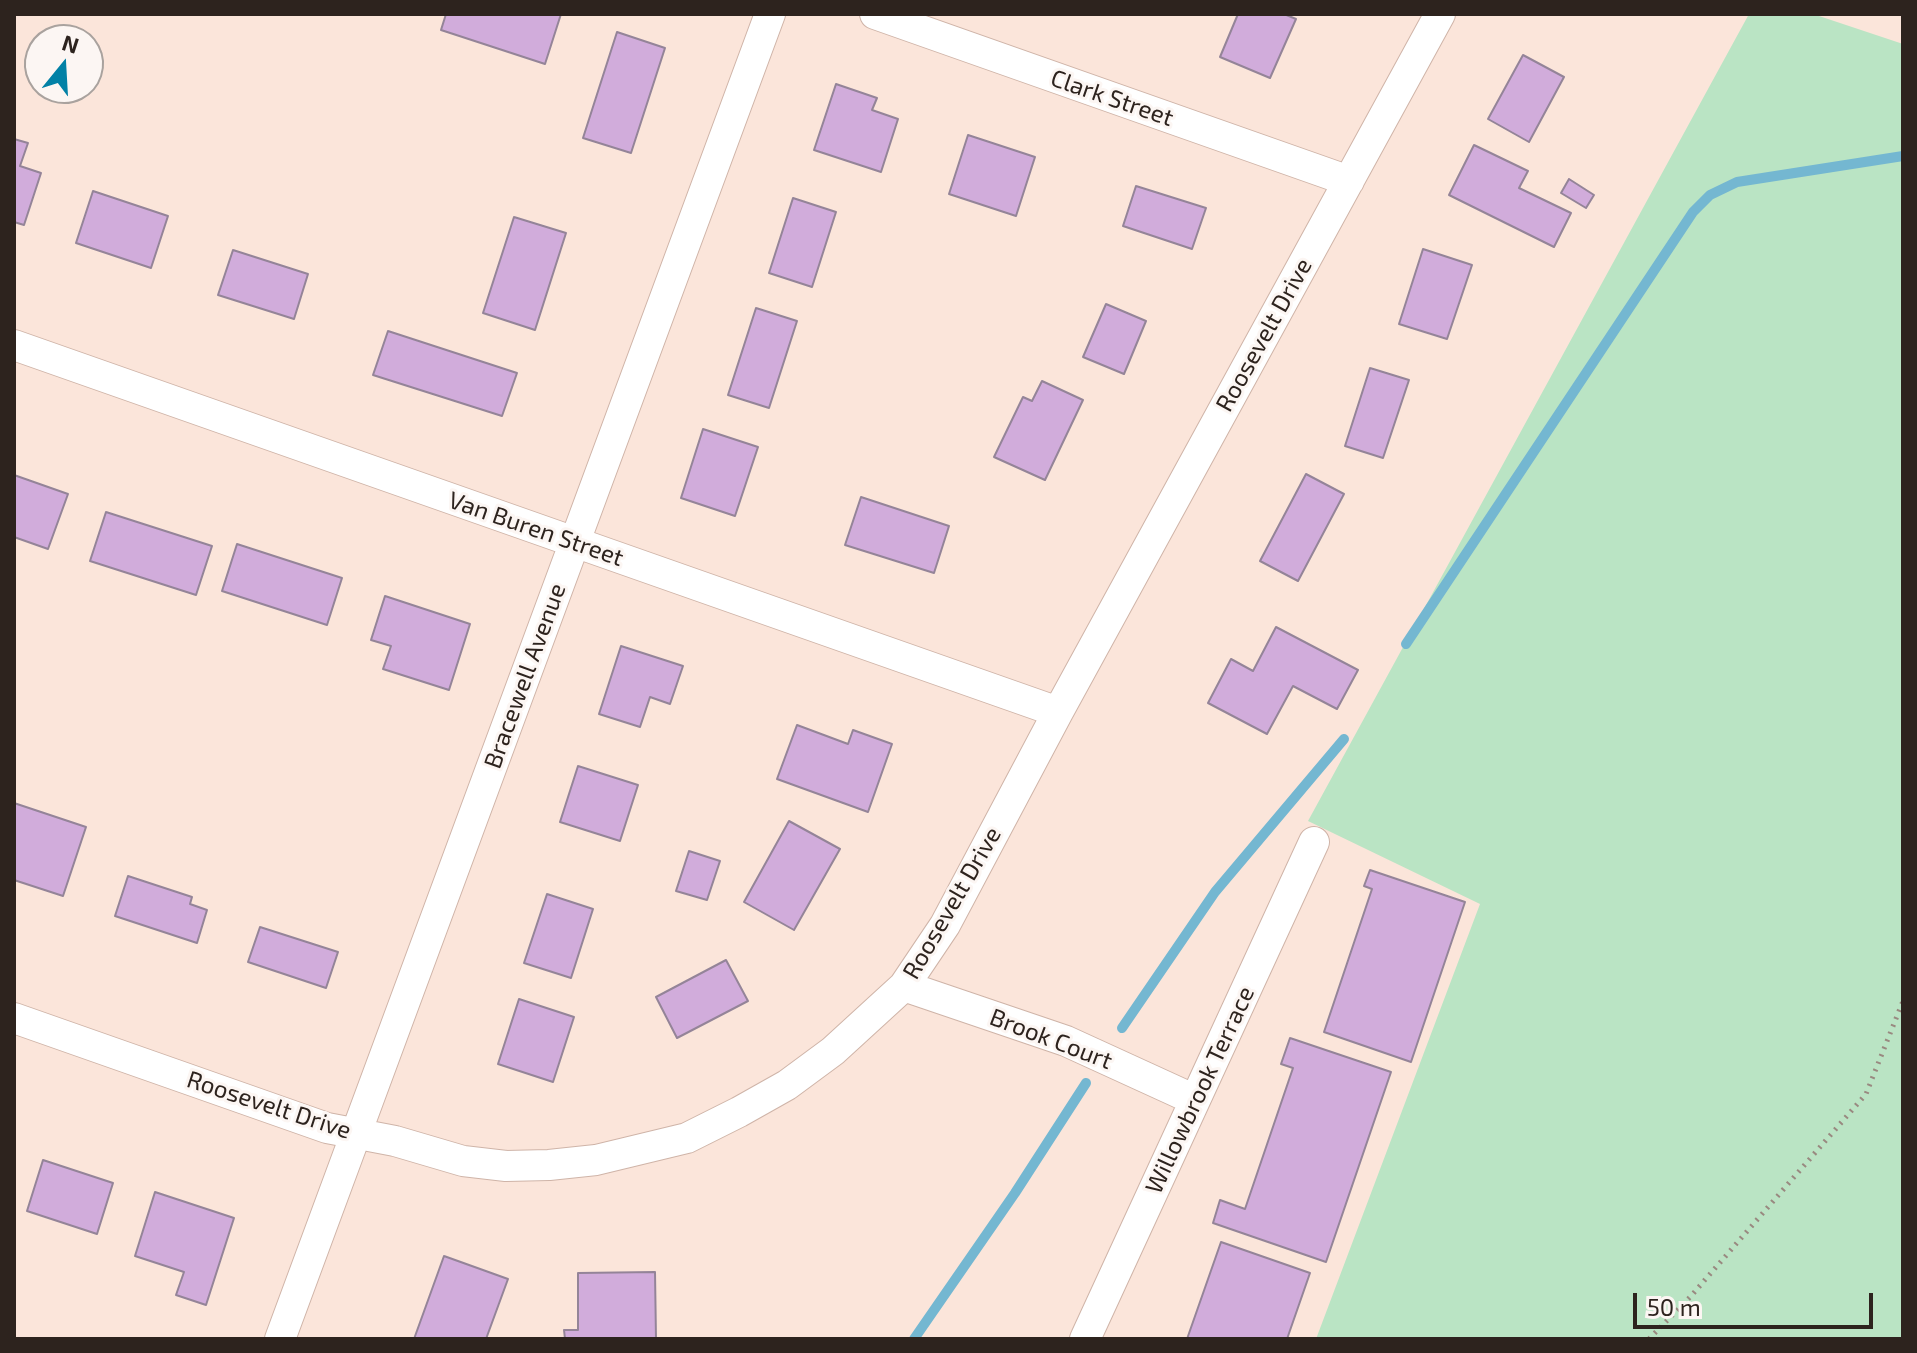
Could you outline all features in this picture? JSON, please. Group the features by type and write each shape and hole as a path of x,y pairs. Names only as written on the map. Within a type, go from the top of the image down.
{"street":[{"name":"Bracewell Avenue","path":"280,1339 770,14"},
{"name":"Clark Street","path":"875,14 1349,181"},
{"name":"Roosevelt Drive","path":"14,1018 327,1128 395,1141 463,1161 506,1166 596,1160 687,1138 787,1085 833,1051 904,986 945,925 1058,712 1440,14"},
{"name":"Van Buren Street","path":"14,345 1058,712"},
{"name":"Willowbrook Terrace","path":"1085,1339 1314,842"},
{"name":"Brook Court","path":"904,986 1066,1041 1195,1100"}],"path":[{"path":"1649,1339 1691,1296 1866,1094 1903,1001"}],"green space":[{"path":"1749,14 1813,14 1903,44 1903,1339 1316,1339 1480,904 1308,821"}],"building":[{"path":"446,14 561,14 545,64 441,30"},
{"path":"1238,14 1284,14 1296,19 1270,78 1220,57"},
{"path":"617,32 665,48 631,153 583,138"},
{"path":"1523,55 1564,77 1529,142 1488,119"},
{"path":"836,84 877,98 872,110 898,119 881,172 814,150"},
{"path":"968,135 1035,157 1016,216 949,194"},
{"path":"14,139 28,143 20,166 41,173 24,225 14,222"},
{"path":"1474,145 1528,171 1519,188 1571,213 1554,247 1449,195"},
{"path":"1569,179 1594,195 1586,208 1561,193"},
{"path":"1136,186 1206,208 1192,249 1123,226"},
{"path":"93,191 168,216 151,268 76,243"},
{"path":"793,198 836,212 812,287 769,273"},
{"path":"514,217 566,233 535,330 483,313"},
{"path":"1423,249 1472,265 1447,339 1399,324"},
{"path":"233,250 308,274 294,319 218,295"},
{"path":"1106,304 1146,321 1124,374 1083,357"},
{"path":"756,308 797,321 769,408 728,395"},
{"path":"388,331 517,373 502,416 373,375"},
{"path":"1370,368 1409,380 1383,458 1345,446"},
{"path":"1042,381 1083,400 1045,480 994,457 1023,397 1032,401"},
{"path":"703,429 758,447 735,516 681,498"},
{"path":"1306,474 1344,494 1298,581 1260,561"},
{"path":"14,475 68,494 48,549 14,537"},
{"path":"861,497 949,526 934,573 845,545"},
{"path":"106,512 212,546 196,595 90,561"},
{"path":"237,544 342,578 327,625 222,591"},
{"path":"385,596 470,624 449,690 383,669 391,646 371,640"},
{"path":"1276,627 1358,670 1337,709 1293,686 1267,734 1208,703 1231,659 1253,671"},
{"path":"621,646 683,666 670,704 650,697 640,727 599,714"},
{"path":"797,725 848,744 853,730 892,744 868,812 777,779"},
{"path":"578,766 638,785 620,841 560,822"},
{"path":"14,803 86,827 63,896 14,880"},
{"path":"789,821 840,849 794,930 744,902"},
{"path":"689,851 720,861 707,900 676,891"},
{"path":"1370,870 1465,902 1411,1062 1324,1032 1372,889 1364,886"},
{"path":"128,876 192,897 190,904 207,910 197,943 115,916"},
{"path":"547,894 593,909 571,978 524,963"},
{"path":"260,927 338,952 326,988 248,962"},
{"path":"726,960 748,1001 677,1038 656,997"},
{"path":"519,999 574,1017 553,1082 498,1064"},
{"path":"1290,1038 1391,1072 1326,1262 1213,1223 1220,1200 1245,1209 1293,1068 1281,1064"},
{"path":"43,1160 113,1183 97,1234 27,1211"},
{"path":"155,1192 234,1218 206,1305 176,1295 184,1272 135,1256"},
{"path":"1221,1242 1310,1273 1287,1339 1187,1339"},
{"path":"444,1256 508,1279 486,1339 414,1339"},
{"path":"655,1272 656,1339 565,1339 564,1330 578,1330 578,1273"}],"waterway":[{"path":"1406,644 1693,212 1710,195 1737,182 1903,156"},
{"path":"1122,1028 1215,892 1344,739"},
{"path":"914,1339 1015,1193 1086,1083"}]}
